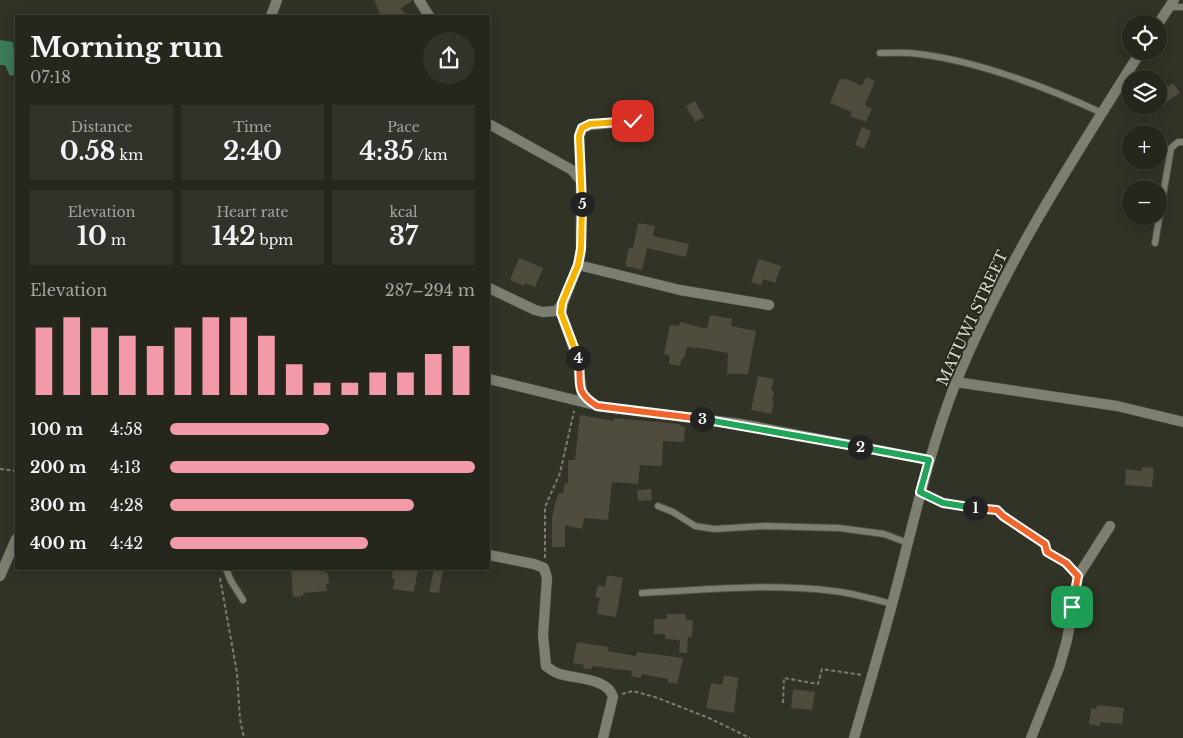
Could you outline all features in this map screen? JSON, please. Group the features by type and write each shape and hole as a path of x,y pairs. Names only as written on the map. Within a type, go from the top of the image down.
{"street":[{"path":"271,15 278,0"},
{"path":"419,0 427,15"},
{"path":"1164,15 1172,3"},
{"name":"MATUWI STREET","path":"854,738 892,604 929,460 956,382 978,333 1037,221 1135,60"},
{"path":"491,287 543,312 556,311 562,303 578,265 581,249 579,136 582,128 590,124 633,121"},
{"path":"490,125 572,170 581,181"},
{"path":"578,265 680,290 769,305"},
{"path":"562,303 563,320 579,363 582,393 586,399 597,406"},
{"path":"490,379 597,406 741,424 929,460"},
{"path":"956,382 1117,406 1183,422"},
{"path":"1031,738 1059,668 1067,640 1078,576 1110,526"},
{"path":"0,576 15,541"},
{"path":"490,555 534,564 544,568 547,578 543,634 546,666 558,674 582,678 605,686 612,691 613,697 603,738"}],"lane":[{"path":"1172,3 1183,7"},
{"path":"880,53 933,56 986,69 1031,83 1073,99 1102,113"},
{"path":"1155,243 1170,148 1178,142 1183,142"},
{"path":"658,506 673,512 694,526 714,529 765,526 839,528 884,534 908,543"},
{"path":"226,570 230,581 242,600"},
{"path":"642,593 784,588 832,591 892,604"}],"path":[{"path":"546,573 545,507 560,473 576,401"},
{"path":"0,468 15,471"},
{"path":"920,492 950,504 997,510 1045,544 1047,552 1066,563 1078,576"},
{"path":"220,578 237,673 240,719 244,738"},
{"path":"782,703 784,678 818,684 822,669 872,676"},
{"path":"621,694 633,691 655,696 709,718 750,738"}],"shaded area":[{"path":"0,40 13,42 15,74 10,76 5,65 0,65"}],"building":[{"path":"374,0 412,0 401,8 406,15 381,15"},
{"path":"866,77 875,81 865,105 872,109 866,122 850,116 852,112 830,103 840,79 843,80 844,78 862,86"},
{"path":"1173,83 1180,93 1167,102 1167,86"},
{"path":"695,101 704,117 695,122 686,106"},
{"path":"862,127 871,131 864,149 855,145"},
{"path":"638,223 655,226 653,236 689,244 686,257 647,248 642,270 625,266 629,247 633,248"},
{"path":"519,258 543,268 535,287 525,283 524,286 510,280"},
{"path":"759,259 781,266 775,283 763,279 761,285 751,282"},
{"path":"710,315 732,319 731,326 756,331 748,374 727,374 728,353 695,347 687,347 680,366 669,364 670,356 664,354 670,325 679,326 680,322 707,329"},
{"path":"758,376 774,379 771,391 774,391 772,401 774,401 771,414 751,410"},
{"path":"580,415 614,421 614,418 680,424 680,426 685,427 684,442 663,441 662,466 640,465 638,484 612,482 608,520 584,518 582,529 565,525 565,547 552,547 552,519 555,504 559,493 563,494 565,483 568,483 568,460 575,460"},
{"path":"1142,467 1154,468 1152,487 1125,485 1126,469 1142,471"},
{"path":"651,489 652,500 638,501 637,490"},
{"path":"291,570 325,570 325,573 328,573 329,584 326,584 327,591 303,593 303,596 293,597"},
{"path":"393,570 418,570 414,592 393,589 395,579 392,579"},
{"path":"434,570 443,570 439,593 429,592"},
{"path":"607,575 623,578 616,617 597,614 600,598 595,597 598,585 605,587"},
{"path":"667,614 686,614 686,620 693,620 692,637 688,637 687,653 679,653 680,640 665,639 665,634 654,634 654,619 667,619"},
{"path":"577,642 609,647 608,651 636,656 637,652 683,658 677,684 668,682 668,679 642,674 641,678 631,676 632,671 592,666 592,669 583,668 584,665 573,663"},
{"path":"724,675 738,678 734,713 706,708 711,683 722,685"},
{"path":"793,689 815,692 812,710 791,708"},
{"path":"1097,705 1124,708 1122,724 1100,722 1100,726 1089,724 1091,708 1096,709"}],"route":[{"path":"633,121 590,124 582,128 579,136 581,249 578,265 562,303 561,313 578,357 580,387 586,399 597,406 741,424 929,460 920,492 943,503 997,510 1045,544 1047,552 1066,563 1078,576 1072,607"}]}
